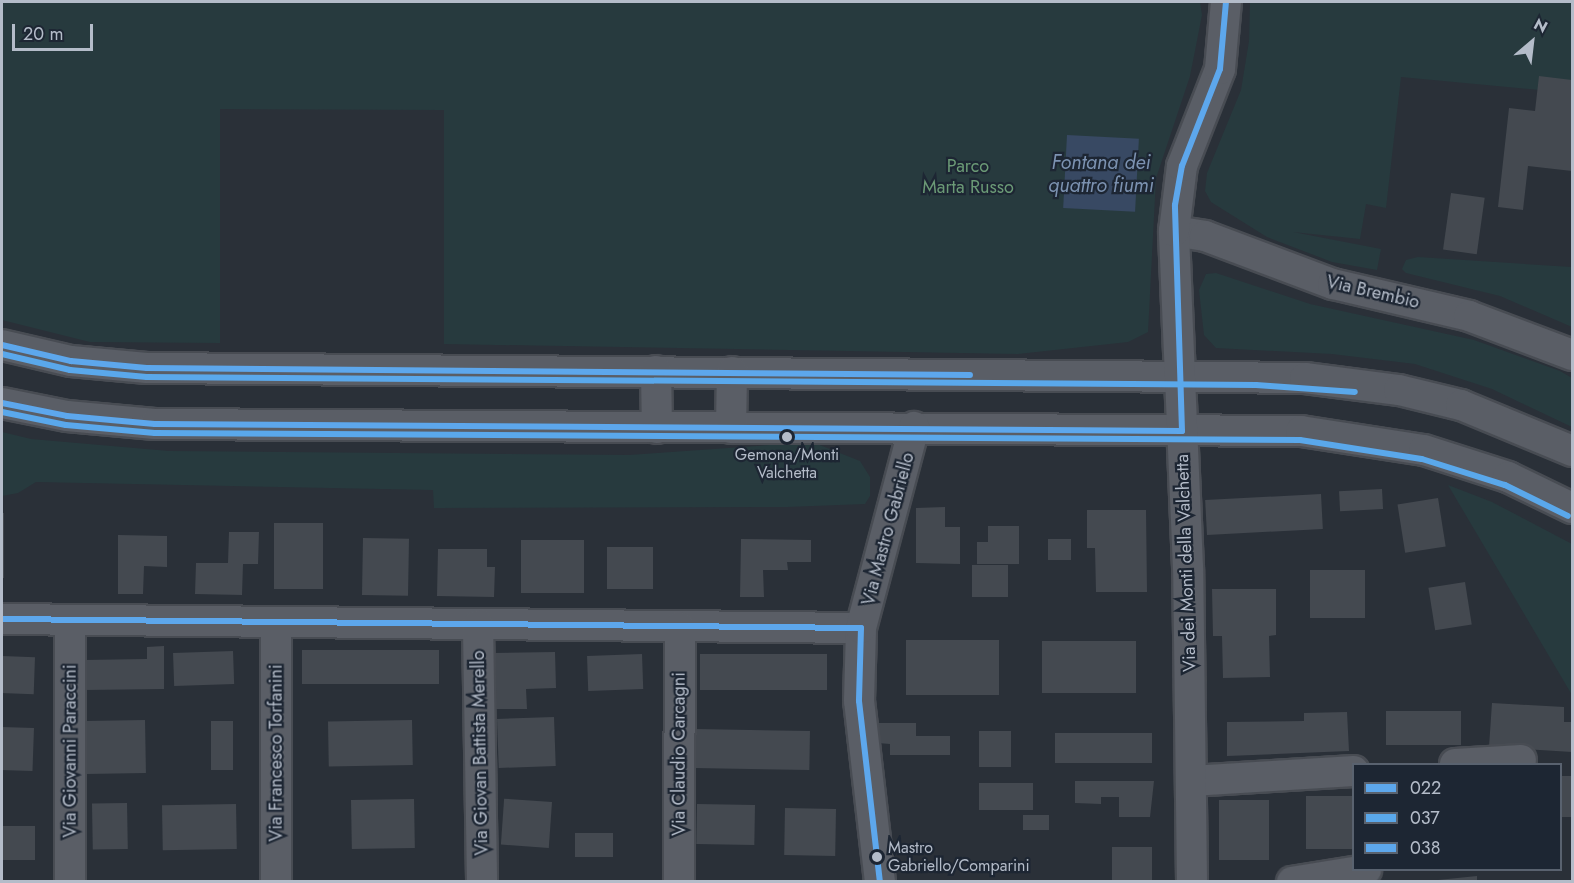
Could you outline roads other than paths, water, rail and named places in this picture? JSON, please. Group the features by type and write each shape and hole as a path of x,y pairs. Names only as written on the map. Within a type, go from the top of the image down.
{"street":[{"name":"Via dei Monti della Valchetta","path":"1192,882 1182,431 1174,231 1182,166 1220,69 1226,2"},
{"name":"Via Brembio","path":"1174,231 1205,236 1340,286 1469,316 1572,356"},
{"path":"2,345 71,361 124,368 1305,378 1399,390 1472,409 1572,451"},
{"path":"656,371 657,428"},
{"path":"731,428 732,372"},
{"path":"2,403 67,416 155,424 1301,431 1397,444 1480,466 1572,508"},
{"name":"Via Mastro Gabriello","path":"880,882 859,701 861,628 914,427"},
{"path":"2,619 276,625 861,628"},
{"name":"Via Giovanni Paraccini","path":"70,621 70,882"},
{"name":"Via Francesco Torfanini","path":"276,625 276,882"},
{"name":"Via Giovan Battista Merello","path":"478,625 482,882"},
{"name":"Via Claudio Carcagni","path":"678,882 680,627"},
{"path":"1481,763 1521,760"},
{"path":"1191,781 1352,771"},
{"path":"1292,882 1360,871"}],"water":[{"name":"Fontana dei quattro fiumi","path":"1067,135 1139,139 1135,212 1063,208"}],"place":[{"name":"Gemona/Monti Valchetta","path":"787,437"},
{"name":"Mastro Gabriello/Comparini","path":"877,857"}],"park label":[{"name":"Parco Marta Russo","path":"968,177"}]}
